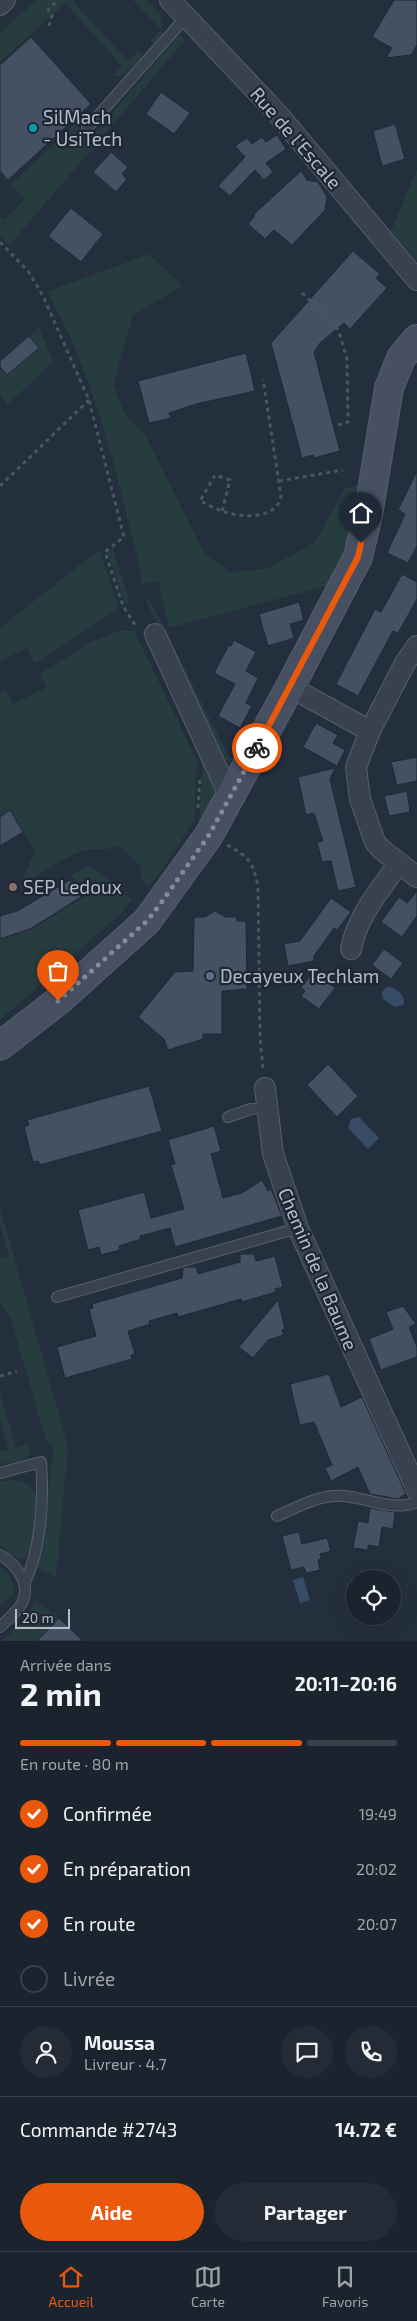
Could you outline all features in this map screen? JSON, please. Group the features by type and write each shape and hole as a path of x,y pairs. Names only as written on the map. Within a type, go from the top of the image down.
{"street":[{"path":"0,4 5,0"},
{"name":"Rue de l'Escale","path":"170,0 277,113 417,280"},
{"path":"0,1046 58,1001 147,921 209,835 358,557 368,515 389,388 401,358 417,339"},
{"path":"148,634 230,797"},
{"path":"417,646 405,664 370,731 356,767 360,799 375,842 417,877"},
{"path":"290,687 370,731"},
{"path":"350,949 354,931 360,919 399,863"},
{"path":"0,1061 43,1022 58,1001"},
{"name":"Chemin de la Baume","path":"265,1088 273,1154 298,1228 417,1490"}],"lane":[{"path":"87,128 186,17"},
{"path":"228,1117 251,1109 267,1108"},
{"path":"57,1296 298,1228"},
{"path":"0,1473 41,1462 43,1506 30,1571 25,1582"},
{"path":"277,1516 319,1498 327,1497 343,1496 398,1506 417,1502"},
{"path":"0,1555 12,1564 25,1582 26,1592 23,1602 0,1626"}],"path":[{"path":"49,26 52,15 48,10 58,0"},
{"path":"0,242 28,271 43,296 89,400 124,537 105,552 123,606 148,634"},
{"path":"302,293 335,323 347,359 348,422 335,426"},
{"path":"222,511 230,480 214,475 200,500 222,511 253,516 274,509 280,503 279,482 263,379"},
{"path":"0,486 89,400"},
{"path":"279,482 343,470"},
{"path":"198,811 200,775"},
{"path":"222,843 245,855 254,867 258,886 260,1036 265,1088"},
{"path":"0,1376 17,1371"}],"green space":[{"path":"36,0 72,0 128,61 139,51 143,56 126,72 121,75 112,76 122,66 65,3 0,62 0,33"},
{"path":"133,0 146,0 161,15 163,32 155,43 152,43 151,40 161,30"},
{"path":"179,35 185,40 9,246 0,236 0,216 5,220 25,199 11,184 75,124 90,139"},
{"path":"417,169 417,261 391,231"},
{"path":"149,254 182,286 133,315 113,385 125,414 145,434 205,554 230,572 267,569 315,542 345,488 366,484 359,522 334,584 169,628 158,581 143,584 116,472 94,399 81,363 48,293 54,289"},
{"path":"39,327 53,362 7,405 0,393 0,367 7,375 39,348 29,336"},
{"path":"113,549 130,602 125,604 108,553"},
{"path":"99,550 119,608 38,662 34,662 27,648 0,661 0,628"},
{"path":"150,600 229,757 240,759 238,763 224,760 146,601"},
{"path":"121,630 134,631 197,760 194,821 162,870 149,886 141,880 140,865 119,846 110,849 92,849 80,852 64,859 26,882 23,878 35,851 10,810 0,816 0,693 5,690 13,704 47,687 40,674 89,643"},
{"path":"145,631 215,770 214,798 204,825 199,822 203,756 142,632"},
{"path":"87,866 94,868 132,900 121,913 0,1020 0,940 30,930 84,897 71,875"},
{"path":"0,1208 68,1447 56,1578 37,1567 54,1447 47,1443 11,1320 0,1303 0,1259 9,1256 0,1224"},
{"path":"0,1393 16,1448 28,1444 29,1455 11,1463 0,1463 0,1452 8,1450 0,1420"},
{"path":"13,1480 29,1486 36,1496 37,1502 33,1538 27,1554 24,1558 18,1559 0,1545 0,1482"},
{"path":"0,1567 10,1579 14,1594 0,1606"},
{"path":"35,1600 59,1618 37,1641 2,1641 29,1615"}],"water":[{"path":"387,987 393,988 401,994 404,999 403,1005 395,1007 383,999 382,992"},
{"path":"359,1117 379,1138 368,1149 348,1128 351,1119"},
{"path":"303,1577 310,1600 300,1603 293,1580"}],"building":[{"path":"394,0 417,0 417,45 411,55 386,58 392,48 372,37"},
{"name":"SilMach - UsiTech","path":"31,37 91,104 8,180 0,171 0,65"},
{"path":"161,92 190,113 174,134 146,114"},
{"path":"395,124 405,159 382,166 373,131"},
{"path":"277,135 286,149 266,163 273,172 264,180 255,170 230,196 218,186 245,157 235,146 247,138 252,144 262,137 266,142"},
{"path":"111,152 128,167 122,174 127,179 116,192 93,172"},
{"path":"301,171 307,180 318,182 327,197 325,210 292,245 274,230 265,239 248,224 255,216 253,215"},
{"path":"71,208 103,234 81,262 48,236"},
{"path":"353,251 380,274 376,278 387,288 350,329 344,323 320,343 314,352 340,451 314,458 313,455 302,458 271,343"},
{"path":"29,336 39,348 7,375 0,367 0,361"},
{"path":"246,353 255,391 196,404 169,413 171,418 149,423 138,381"},
{"path":"417,471 417,546 408,563 387,553 405,514 398,510"},
{"path":"402,574 417,582 417,599 398,633 393,631 358,696 336,684 375,609 381,612"},
{"path":"299,602 304,620 290,624 294,638 268,646 259,614"},
{"path":"234,640 256,652 246,671 258,678 246,703 252,706 240,728 218,716 235,684 214,673 229,645 231,646"},
{"path":"316,723 338,735 333,743 345,750 337,766 303,747"},
{"path":"417,757 417,781 397,785 391,762"},
{"path":"335,768 330,779 356,887 338,891 331,861 322,862 317,842 323,841 314,813 306,815 298,777"},
{"path":"407,791 410,812 389,816 384,796"},
{"path":"10,810 23,832 0,846 0,817"},
{"path":"70,880 81,897 30,929 0,939 0,916 17,911"},
{"path":"417,891 417,916 402,937 381,922 399,897 407,903"},
{"path":"331,898 351,912 337,930 334,928 314,956 314,961 288,966 284,944 300,941"},
{"path":"215,911 225,917 237,917 237,921 246,921 247,989 222,991 222,1034 203,1034 203,1039 168,1050 164,1039 138,1017 175,972 193,971 194,917 205,917"},
{"path":"384,949 403,963 391,979 372,965"},
{"path":"314,971 335,988 319,1009 301,996 305,991 301,987"},
{"path":"328,1064 358,1096 337,1117 307,1085"},
{"path":"149,1086 162,1131 40,1165 38,1161 33,1162 24,1127 29,1125 27,1120"},
{"path":"214,1126 221,1151 211,1154 223,1198 242,1193 262,1180 268,1191 271,1189 282,1216 175,1247 170,1228 140,1236 141,1239 119,1246 120,1250 101,1255 99,1247 88,1250 78,1210 144,1192 151,1218 184,1209 171,1165 175,1164 168,1140"},
{"path":"240,1254 254,1254 256,1261 275,1256 283,1287 275,1289 276,1292 242,1302 241,1299 178,1317 177,1313 149,1321 150,1324 128,1331 135,1354 131,1355 132,1359 65,1378 57,1347 96,1336 89,1309 93,1308 92,1304 182,1278 183,1268 186,1267 196,1267 198,1274 240,1262"},
{"path":"278,1300 285,1329 282,1330 284,1335 268,1340 253,1358 239,1347"},
{"path":"403,1306 416,1324 409,1327 417,1347 417,1357 381,1370 369,1339 393,1329 386,1312"},
{"path":"329,1374 341,1407 362,1397 406,1494 398,1499 370,1494 358,1467 331,1481 325,1468 332,1465 314,1422 300,1425 290,1384"},
{"path":"370,1508 395,1512 393,1529 382,1527 379,1547 368,1545 368,1550 353,1548 358,1521 368,1523"},
{"path":"299,1532 302,1544 327,1538 331,1551 320,1554 321,1559 318,1560 320,1570 306,1573 304,1567 291,1570 282,1536"},
{"path":"59,1618 83,1641 37,1641"}],"way so far":[{"path":"58,1001 147,921 209,835 257,748"}],"place":[{"name":"SilMach - UsiTech","path":"33,128"},
{"name":"SEP Ledoux","path":"13,887"},
{"name":"Decayeux Techlam","path":"210,976"}],"route":[{"path":"257,748 358,557 361,543"}]}
